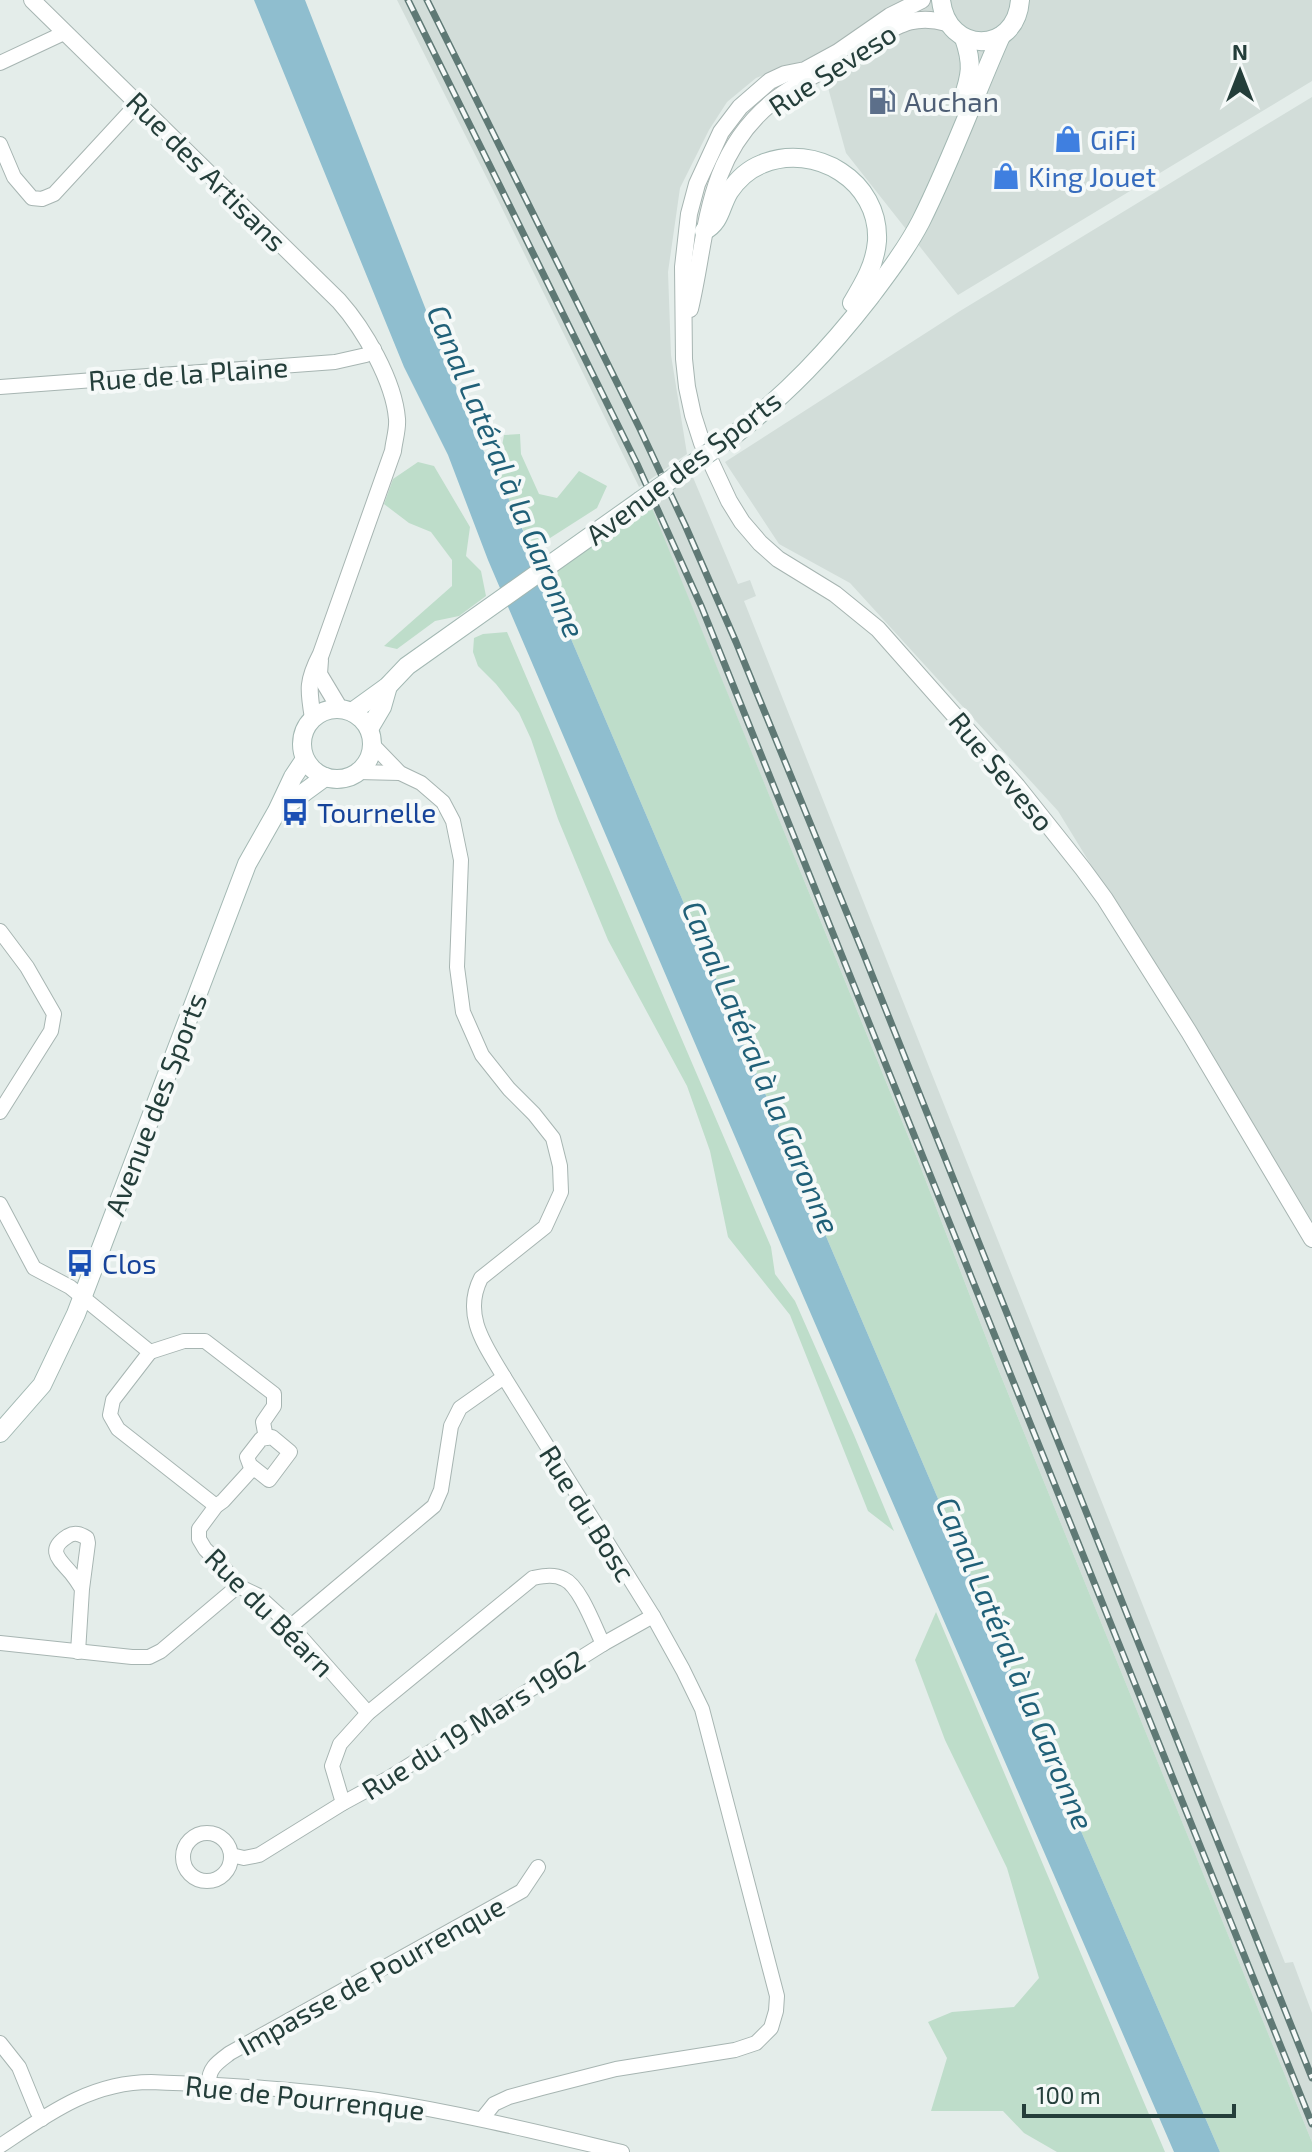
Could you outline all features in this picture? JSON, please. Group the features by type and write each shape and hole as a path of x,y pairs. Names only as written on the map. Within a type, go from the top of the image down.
{"main road":[{"path":"941,0 947,23 964,38 979,41 1001,36"},
{"name":"Avenue des Sports","path":"388,686 407,666 480,613 733,436 769,408 810,369 889,272 926,211 1001,36 1015,21 1020,0"},
{"name":"Avenue des Sports","path":"889,272 941,157 963,99 972,62 964,38"},
{"path":"704,231 714,226 729,192 742,177 758,166 775,160 793,157 815,159 851,178 863,193 873,210 877,227 874,259 868,277 810,369"},
{"path":"346,710 374,698 388,686"},
{"path":"371,737 359,716 346,710 330,709 313,718 306,727 302,748 305,759 325,777 348,778 358,772 371,755 371,737 388,686"},
{"name":"Avenue des Sports","path":"0,1433 42,1385 76,1314 247,864 305,759"},
{"name":"Avenue des Sports","path":"277,811 325,777"}],"street":[{"name":"Rue des Artisans","path":"32,0 339,301 374,349 389,386 397,420 393,451 321,654 310,674 308,692 313,718"},
{"name":"Rue Seveso","path":"922,0 890,16 805,70 770,81 740,107 721,132 697,184 689,214 683,267 684,359 693,415 715,472 742,522 778,559 835,594 878,629 1027,798 1105,899 1242,1119 1312,1239"},
{"name":"Rue Seveso","path":"684,334 711,197 730,152 744,131 771,103 905,22 922,18 947,23"},
{"path":"0,63 64,33"},
{"path":"0,144 14,177 32,198 42,199 54,194 138,103"},
{"name":"Rue de la Plaine","path":"0,387 335,362 366,355 374,349"},
{"path":"321,654 319,674 346,710"},
{"name":"Rue du Bosc","path":"371,737 400,773 421,783 443,802 453,821 461,860 457,967 463,1012 482,1055 553,1138 560,1166 561,1192 545,1227 481,1278 475,1288 475,1321 504,1377 653,1616 702,1709 777,1996 771,2028 756,2043 735,2050 616,2069 509,2097 494,2104 482,2119"},
{"path":"358,772 400,773"},
{"path":"0,931 27,967 54,1014 51,1031 0,1112"},
{"path":"0,1204 34,1268 70,1287 150,1352"},
{"path":"253,1468 216,1506 118,1429 110,1415 113,1400 150,1352 184,1341 205,1341 274,1394 274,1406 263,1422 266,1438"},
{"path":"291,1626 434,1506 441,1490 451,1426 460,1408 504,1377"},
{"path":"272,1437 290,1452 269,1480 253,1468 247,1457 261,1439 272,1437"},
{"name":"Rue du Béarn","path":"216,1506 199,1529 199,1539 205,1549 238,1586 257,1595 291,1626 368,1713"},
{"name":"Rue du 19 Mars 1962","path":"343,1803 332,1766 340,1744 368,1713 533,1578 549,1575 565,1579 574,1586 603,1644"},
{"path":"0,1643 149,1657 161,1651 238,1586"},
{"path":"78,1652 82,1589"},
{"name":"Rue du 19 Mars 1962","path":"231,1855 244,1858 259,1855 653,1616"},
{"name":"Impasse de Pourrenque","path":"209,2084 208,2075 214,2065 230,2053 522,1891 538,1867"},
{"path":"0,2043 19,2067 42,2119"},
{"name":"Rue de Pourrenque","path":"0,2146 58,2108 89,2093 129,2082 209,2084 373,2100 482,2119 622,2152"}],"shaded area":[{"path":"397,0 1312,0 1312,81 958,295 846,153 819,55 756,78 727,102 680,188 668,272 671,355 687,454 639,487"},
{"path":"1312,97 1312,1226 1058,811 850,583 779,544 725,462 960,311"},
{"path":"692,475 738,584 750,580 756,596 744,601 1285,1963 1293,1962 1312,2013 1312,2142 997,1366 919,1163 650,505"}],"green space":[{"path":"520,434 521,454 539,494 557,498 579,471 607,486 597,508 536,547 526,536 497,475 504,435"},
{"path":"418,462 434,466 470,527 466,556 481,571 486,596 459,616 435,621 397,649 384,646 452,586 452,560 431,532 409,523 384,504 393,479"},
{"path":"647,496 919,1163 997,1366 1312,2142 1312,2152 1220,2152 540,572"},
{"path":"507,632 771,1247 775,1274 795,1301 894,1531 868,1511 790,1315 728,1237 710,1151 687,1086 608,940 519,713 478,666 473,652 474,638"},
{"path":"936,1612 1165,2152 1057,2152 1024,2133 1003,2111 931,2111 947,2058 928,2022 952,2012 1014,2007 1039,1978 1007,1868 945,1740 915,1660"}],"water":[{"path":"254,0 305,0 474,433 505,491 551,592 1220,2152 1174,2152 488,560 448,455 404,367"}],"railway":[{"path":"408,0 637,464 702,608 1312,2124"},
{"path":"427,0 639,427 736,642 1312,2078"}],"place":[{"name":"Auchan","path":"882,101"},
{"name":"GiFi","path":"1068,139"},
{"name":"King Jouet","path":"1006,176"},
{"name":"Tournelle","path":"295,812"},
{"name":"Clos","path":"80,1263"}],"water label":[{"name":"Canal Latéral à la Garonne","path":"507,471"},
{"name":"Canal Latéral à la Garonne","path":"762,1067"},
{"name":"Canal Latéral à la Garonne","path":"1016,1663"}]}
